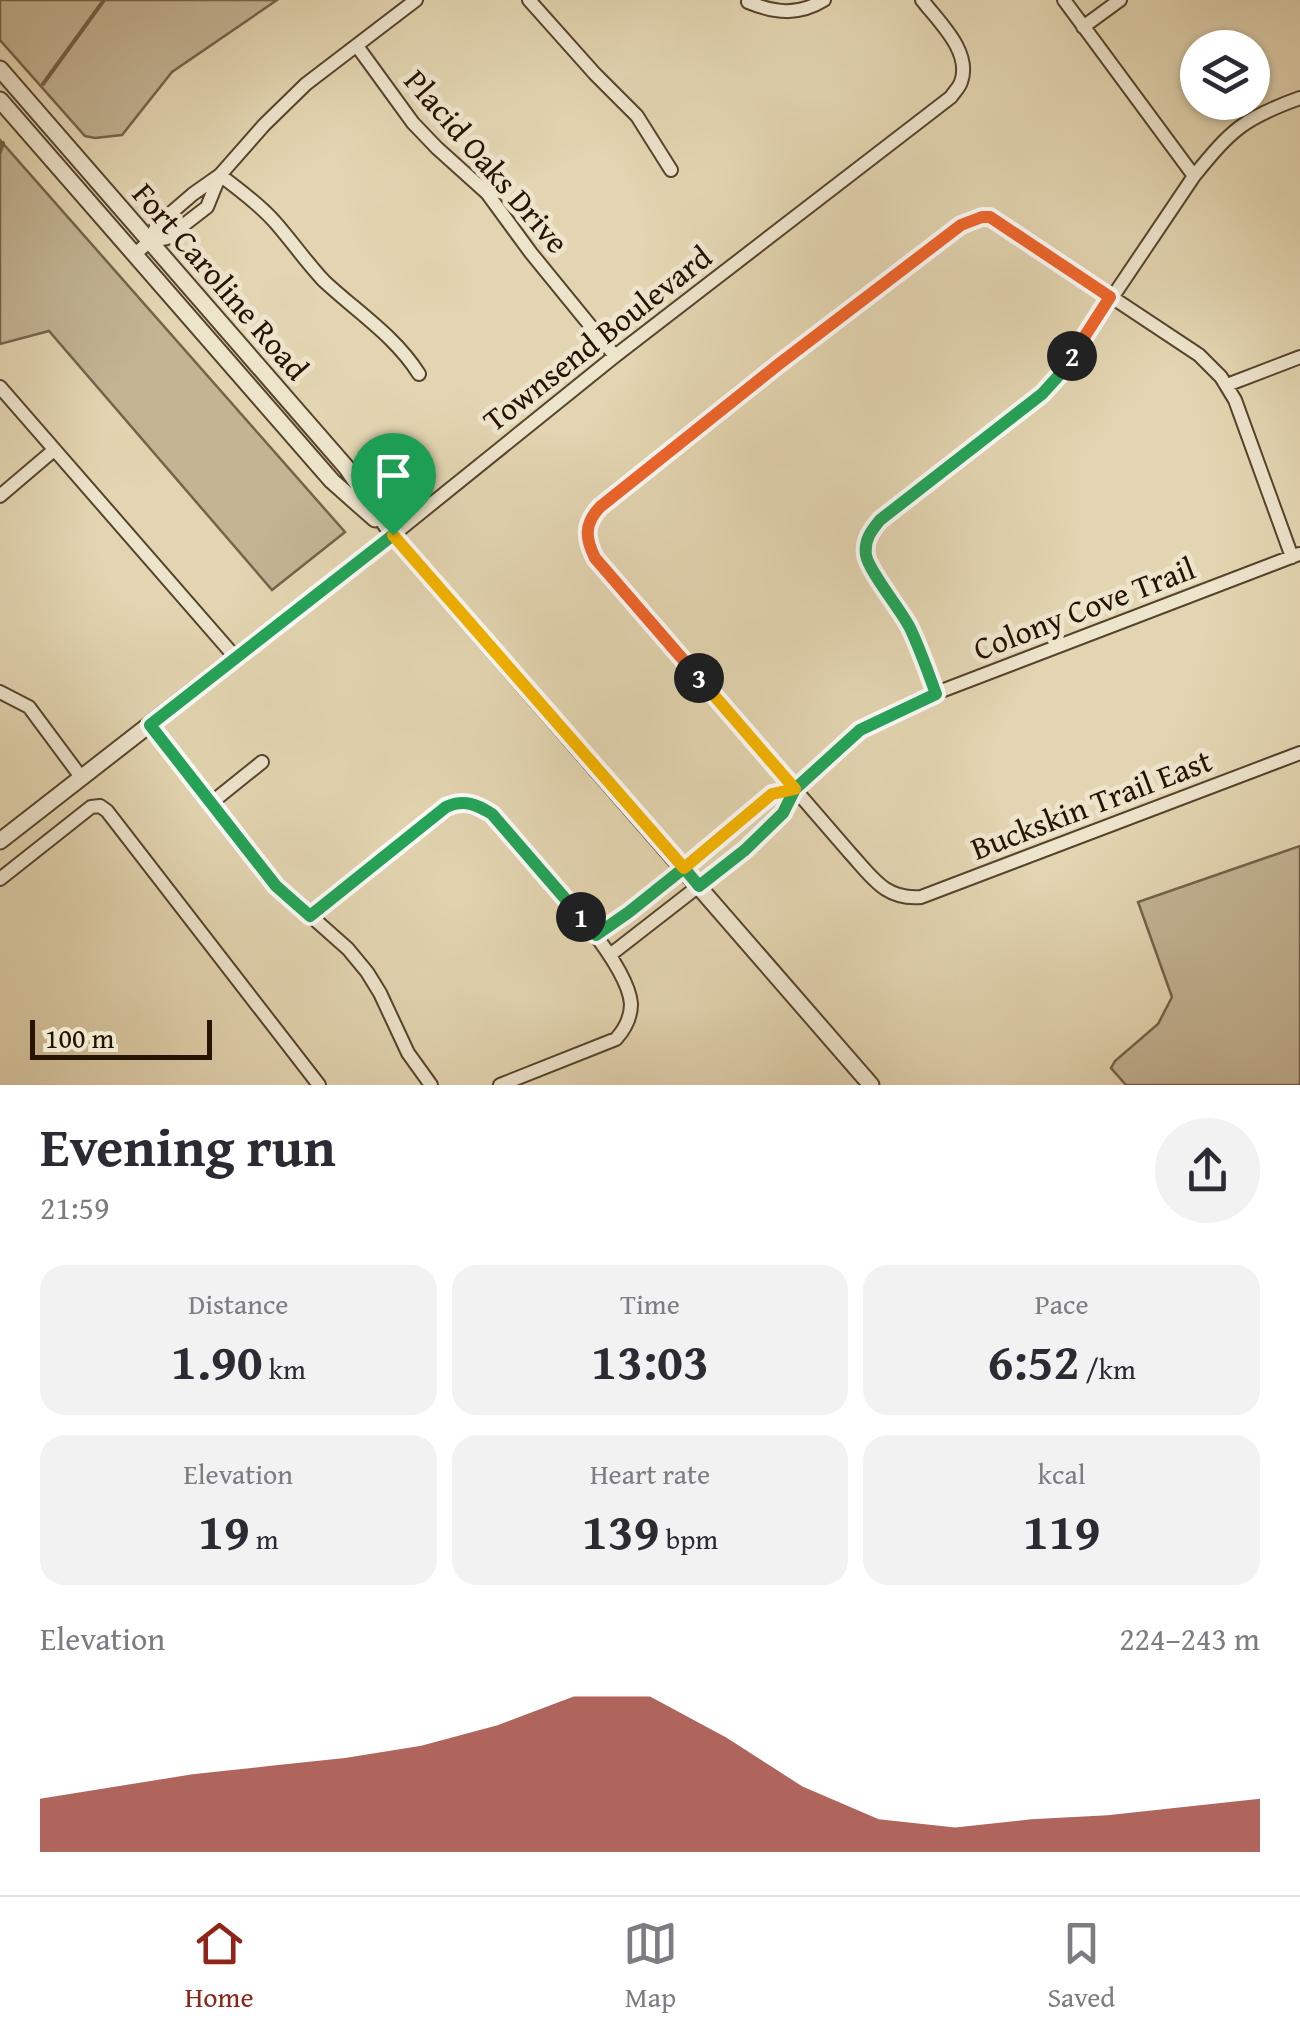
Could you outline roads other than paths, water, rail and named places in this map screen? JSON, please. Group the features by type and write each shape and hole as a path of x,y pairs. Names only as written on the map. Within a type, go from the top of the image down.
{"street":[{"path":"135,254 150,240 157,225 220,175 306,84 416,0"},
{"path":"529,0 637,116 671,170"},
{"path":"748,2 786,12 804,10 824,0"},
{"name":"Townsend Boulevard","path":"0,840 951,96 961,83 960,51 922,0"},
{"path":"1064,0 1194,176"},
{"path":"1083,27 1120,0"},
{"name":"Placid Oaks Drive","path":"357,46 413,123 487,192 615,356"},
{"name":"Fort Caroline Road","path":"0,70 346,467 393,535 871,1085"},
{"path":"936,694 910,629 868,563 866,542 870,532 880,520 1042,394 1062,372 1194,176 1232,132 1251,118 1300,98"},
{"name":"Fort Caroline Road","path":"0,100 332,481 393,535"},
{"path":"220,175 272,218 328,285 399,346 419,374"},
{"path":"795,789 595,558 587,542 589,521 676,444 961,225 990,217 1214,369 1235,400 1296,555"},
{"path":"1227,385 1300,357"},
{"path":"0,387 236,658"},
{"path":"0,496 54,450"},
{"name":"Colony Cove Trail","path":"610,955 745,850 783,813 795,789 860,730 936,694 1296,555"},
{"path":"0,692 29,707 81,777"},
{"path":"150,725 276,886 348,948 380,993 408,1053 431,1085"},
{"name":"Buckskin Trail East","path":"795,789 884,889 901,898 921,898 1300,753"},
{"path":"211,803 262,762"},
{"name":"Colony Cove Trail","path":"596,935 772,794 795,789"},
{"path":"310,916 446,807 469,802 492,814 596,935 627,987 631,1002 630,1016 616,1039 500,1085"},
{"path":"0,879 92,806 100,806 320,1085"}],"waterway":[{"path":"43,84 104,0"},
{"path":"0,152 3,143"}]}
